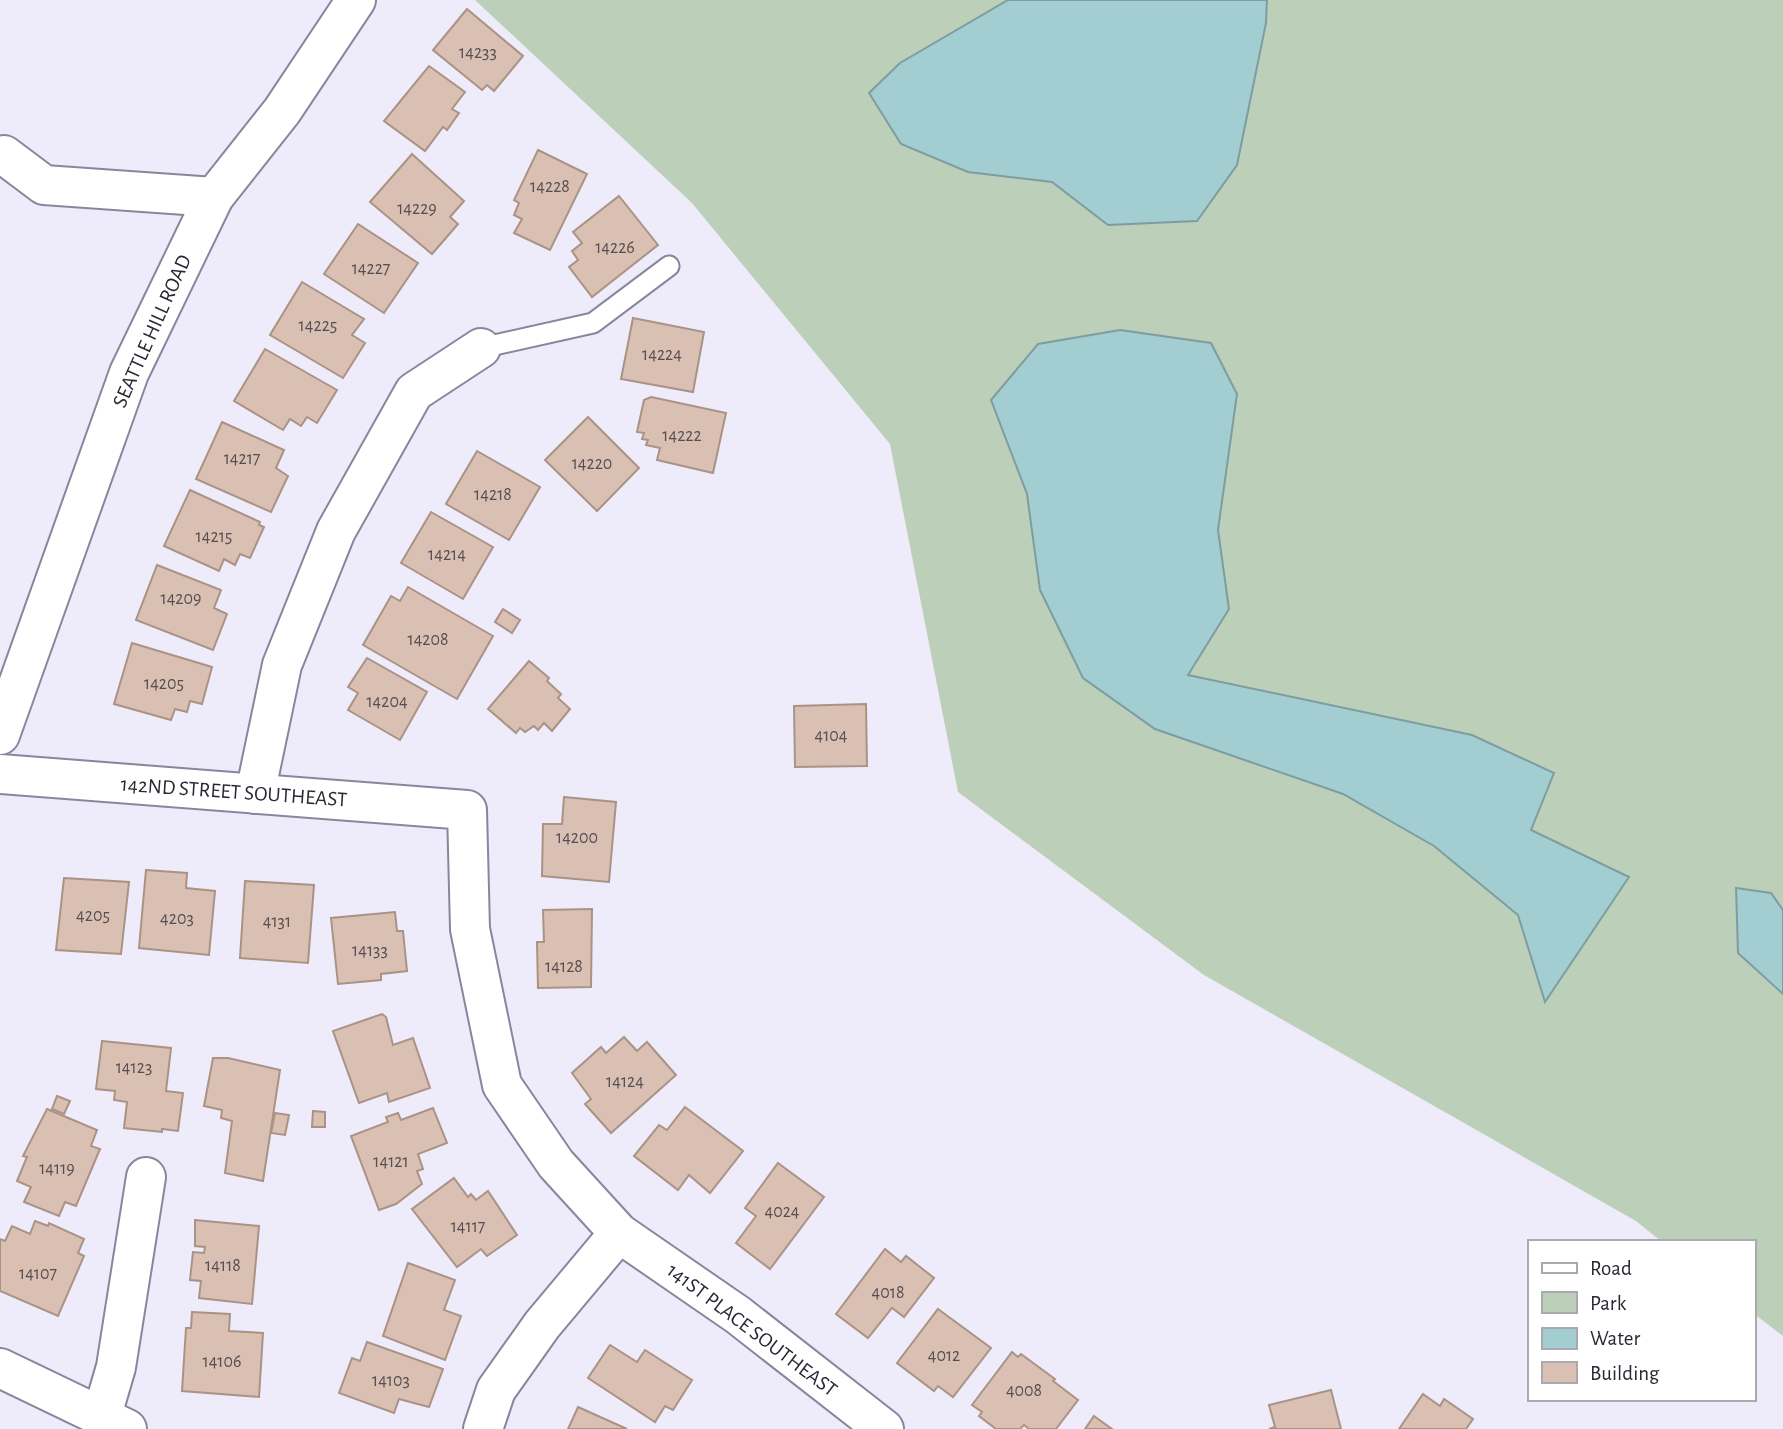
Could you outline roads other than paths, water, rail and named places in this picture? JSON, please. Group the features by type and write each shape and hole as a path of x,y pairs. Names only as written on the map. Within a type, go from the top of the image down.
{"street":[{"name":"SEATTLE HILL ROAD","path":"0,735 129,373 215,197 282,111 356,0"},
{"path":"4,155 44,185 215,197"},
{"path":"255,794 282,664 336,531 414,392 481,348"},
{"name":"142ND STREET SOUTHEAST","path":"0,774 467,810"},
{"name":"141ST PLACE SOUTHEAST","path":"467,810 470,929 502,1085 556,1164 619,1233 738,1315 884,1429"},
{"path":"0,1368 106,1424 146,1177"},
{"path":"483,1429 496,1390 542,1325 619,1233"}],"lane":[{"path":"481,348 593,323 669,265"}],"water":[{"path":"1008,0 1267,0 1266,23 1237,165 1197,221 1108,225 1052,182 968,172 901,144 869,93 900,63"},
{"path":"1120,330 1211,343 1237,394 1218,530 1229,609 1188,675 1472,735 1554,773 1531,830 1629,877 1545,1002 1518,915 1434,846 1343,794 1155,729 1083,678 1040,590 1027,494 991,400 1038,344"},
{"path":"1736,888 1771,893 1783,910 1783,994 1738,953"}]}
